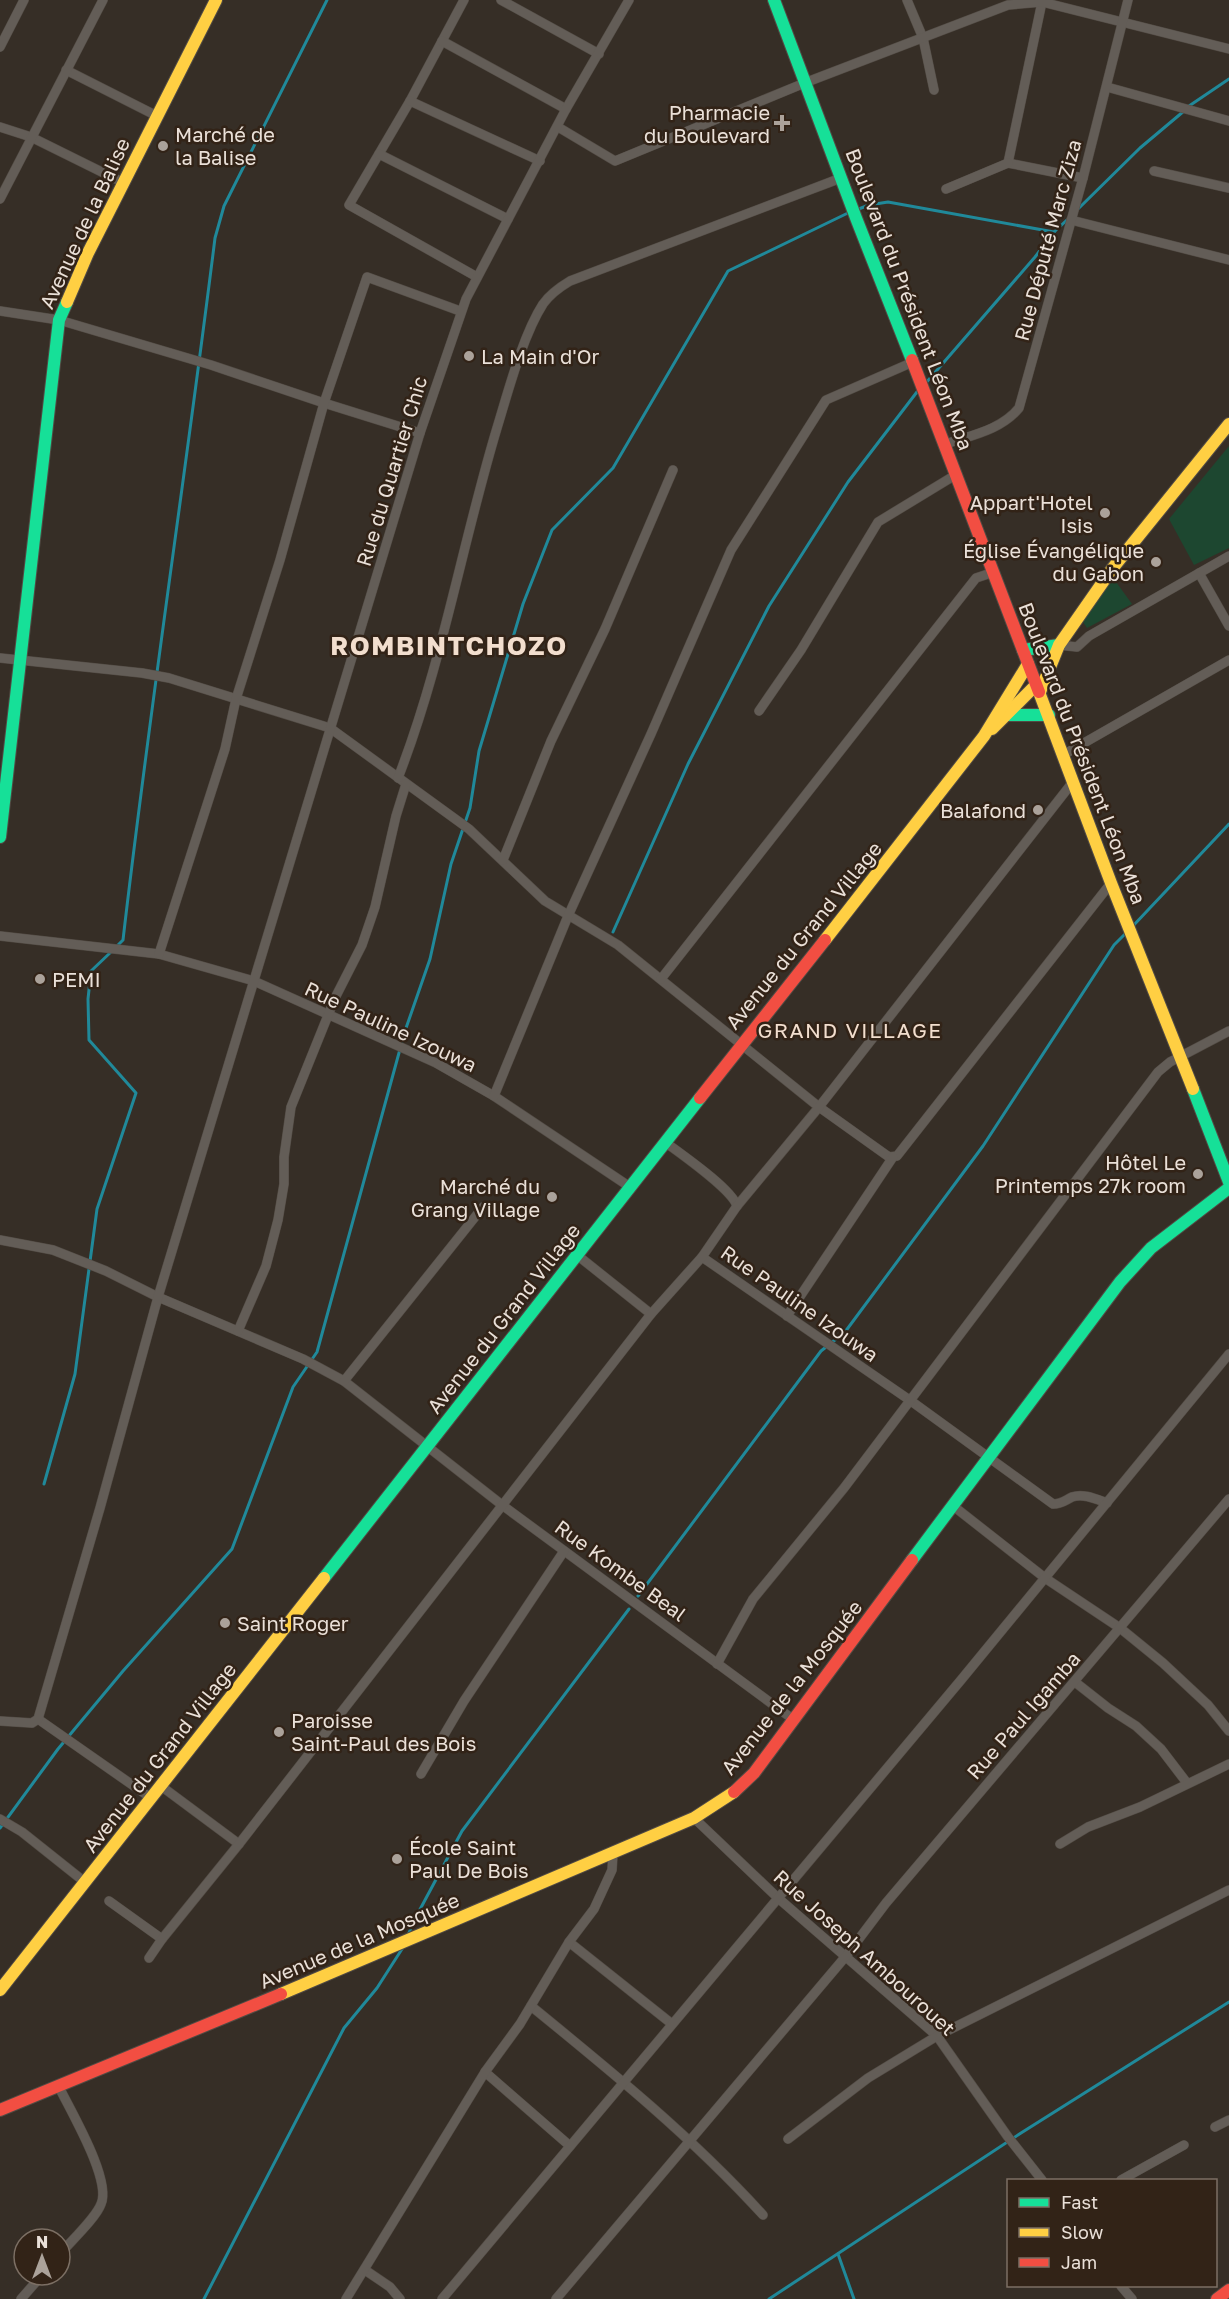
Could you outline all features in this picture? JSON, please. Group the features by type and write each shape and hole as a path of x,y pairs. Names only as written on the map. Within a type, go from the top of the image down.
{"street":[{"path":"0,47 24,0"},
{"path":"0,199 102,0"},
{"name":"Avenue de la Balise","path":"0,837 2,794 21,661 40,472 59,320 88,253 216,0"},
{"path":"464,0 410,101 349,205 477,277"},
{"path":"501,0 599,54"},
{"name":"Rue du Quartier Chic","path":"38,1719 100,1508 158,1297 420,433 460,311 566,109 629,0"},
{"name":"Boulevard du Président Léon Mba","path":"774,0 807,82 856,218 946,444 1039,688 1110,883 1181,1056 1229,1182"},
{"path":"907,0 923,38 934,90"},
{"name":"Rue Député Marc Ziza","path":"946,444 997,426 1010,419 1019,408 1083,178 1128,0"},
{"path":"558,126 615,161 807,82 1008,4 1042,2 1229,49"},
{"path":"1008,164 1042,2"},
{"path":"442,41 566,109"},
{"path":"66,70 157,116"},
{"path":"1107,87 1229,121"},
{"path":"410,101 540,161"},
{"path":"0,127 31,137 124,183"},
{"path":"379,154 508,219"},
{"path":"946,189 1008,164 1083,178"},
{"path":"1154,171 1229,188"},
{"path":"238,1331 266,1266 278,1220 284,1184 286,1137 291,1107 335,998 362,945 375,907 402,781 471,527 483,474 528,336 543,304 556,290 570,281 841,178"},
{"path":"1071,219 1229,260"},
{"path":"159,954 225,749 236,699 280,560 324,404 367,277 460,311"},
{"path":"0,311 59,320 190,358 324,404 420,433"},
{"path":"494,1096 568,916 731,550 826,400 913,362"},
{"path":"984,736 1039,688 1059,645 1112,569 1229,424"},
{"path":"503,860 551,741 605,629 674,470"},
{"path":"759,711 801,650 878,522 957,474"},
{"path":"1023,650 1059,645 1077,646 1089,636 1229,556"},
{"path":"661,979 976,578 994,572"},
{"path":"1199,573 1229,626"},
{"path":"0,658 169,678 330,728 469,829 545,901 618,945 819,1107 884,1155 893,1157"},
{"path":"1063,755 1229,660"},
{"name":"Avenue du Grand Village","path":"0,1990 428,1447 742,1043 889,860 984,736 1028,663"},
{"path":"1008,716 1048,715"},
{"path":"702,1257 737,1206 819,1107 1072,783"},
{"path":"787,1316 893,1157 897,1156 1110,883"},
{"name":"Rue Pauline Izouwa","path":"0,936 159,954 254,981 436,1063 494,1096 630,1187"},
{"path":"717,1664 753,1599 844,1488 894,1420 911,1401 1158,1072 1170,1062 1229,1031"},
{"path":"665,1142 726,1190 737,1206"},
{"name":"Avenue de la Mosquée","path":"0,2110 613,1854 694,1818 734,1792 754,1773 988,1456 1120,1282 1151,1248 1229,1188"},
{"path":"344,1381 483,1207"},
{"name":"Rue Kombe Beal","path":"0,1240 53,1251 97,1267 158,1297 303,1359 344,1381 501,1505 794,1720"},
{"path":"577,1255 651,1314"},
{"name":"Rue Pauline Izouwa","path":"150,1958 162,1939 239,1844 651,1314 702,1257 911,1401 1053,1504 1063,1504 1073,1497 1084,1496 1107,1503"},
{"path":"442,2299 1045,1578 1229,1354"},
{"name":"Rue Paul Igamba","path":"556,2299 846,1956 886,1903 1229,1499"},
{"path":"952,1505 1045,1578 1120,1628 1163,1663 1208,1705 1229,1731"},
{"path":"421,1774 464,1701 564,1551"},
{"path":"1075,1682 1136,1726 1161,1749 1187,1783"},
{"path":"0,1721 32,1723 38,1719 152,1798"},
{"path":"1060,1844 1088,1827 1140,1807 1229,1764"},
{"path":"161,1786 239,1844"},
{"name":"Rue Joseph Ambourouet","path":"694,1818 778,1898 937,2036 1040,2179"},
{"path":"0,1819 22,1832 86,1883"},
{"path":"346,2299 485,2072 531,2006 569,1942 594,1909 612,1870 613,1854"},
{"path":"788,2139 868,2078 937,2036 1229,1890"},
{"path":"109,1901 162,1939"},
{"path":"569,1942 672,2024"},
{"path":"531,2006 689,2142 732,2181 763,2215"},
{"path":"485,2072 570,2146"},
{"path":"58,2085 99,2169 104,2194 99,2209 72,2240"},
{"path":"1215,2127 1229,2120"},
{"path":"1124,2179 1184,2145"},
{"path":"365,2270 390,2287 400,2299"},
{"path":"21,2299 32,2287"},
{"path":"1122,2287 1132,2299"},
{"path":"1217,2299 1229,2290"}],"green space":[{"path":"1229,446 1229,548 1194,565 1169,519"},
{"path":"1111,575 1132,604 1087,628 1079,616"}],"waterway":[{"path":"116,947 123,940 215,238 224,206 327,0"},
{"path":"1189,106 1229,79"},
{"path":"1079,208 1140,148 1184,111"},
{"path":"856,210 888,202 1054,232 1068,219"},
{"path":"0,1828 58,1749 123,1671 232,1549 293,1387 317,1352 405,1031 430,959 451,864 470,808 479,751 523,604 552,530 613,468 728,271 850,212"},
{"path":"925,384 1054,232"},
{"path":"613,932 688,764 769,606 848,482 920,388"},
{"path":"1132,927 1229,824"},
{"path":"638,1596 821,1351 845,1332 983,1146 1114,945 1127,932"},
{"path":"44,1484 75,1374 97,1209 136,1093 89,1040 88,999 91,971 111,952"},
{"path":"407,1937 462,1831 629,1609"},
{"path":"204,2299 344,2028 377,1988 402,1949"},
{"path":"769,2299 1021,2133 1229,2002"},
{"path":"838,2254 854,2299"}],"traffic: fast":[{"path":"774,0 912,360"},
{"path":"0,837 59,320 67,302"},
{"path":"1023,650 1059,645"},
{"path":"1008,715 1049,715"},
{"path":"1193,1089 1229,1182"},
{"path":"324,1578 700,1098"},
{"path":"912,1560 1120,1282 1151,1248 1229,1188"}],"traffic: slow":[{"path":"67,302 88,253 216,0"},
{"path":"1040,692 1059,645 1112,569 1229,424"},
{"path":"825,940 984,736 1028,664"},
{"path":"992,729 1037,684"},
{"path":"1039,692 1111,883 1193,1089"},
{"path":"0,1990 324,1578"},
{"path":"281,1994 694,1818 734,1792"}],"traffic: jam":[{"path":"912,360 1039,692"},
{"path":"700,1098 825,940"},
{"path":"734,1792 754,1773 912,1560"},
{"path":"0,2110 281,1994"},
{"path":"1217,2299 1229,2290"}],"place":[{"name":"Pharmacie du Boulevard","path":"782,123"},
{"name":"Marché de la Balise","path":"163,146"},
{"name":"La Main d'Or","path":"469,356"},
{"name":"Appart'Hotel Isis","path":"1105,513"},
{"name":"Église Évangélique du Gabon","path":"1156,562"},
{"name":"Balafond","path":"1038,810"},
{"name":"PEMI","path":"40,979"},
{"name":"Hôtel Le Printemps 27k room","path":"1198,1174"},
{"name":"Marché du Grang Village","path":"552,1197"},
{"name":"Saint Roger","path":"225,1623"},
{"name":"Paroisse Saint-Paul des Bois","path":"279,1732"},
{"name":"École Saint Paul De Bois","path":"397,1859"}],"district":[{"name":"ROMBINTCHOZO","path":"449,645"},
{"name":"GRAND VILLAGE","path":"850,1030"}]}
